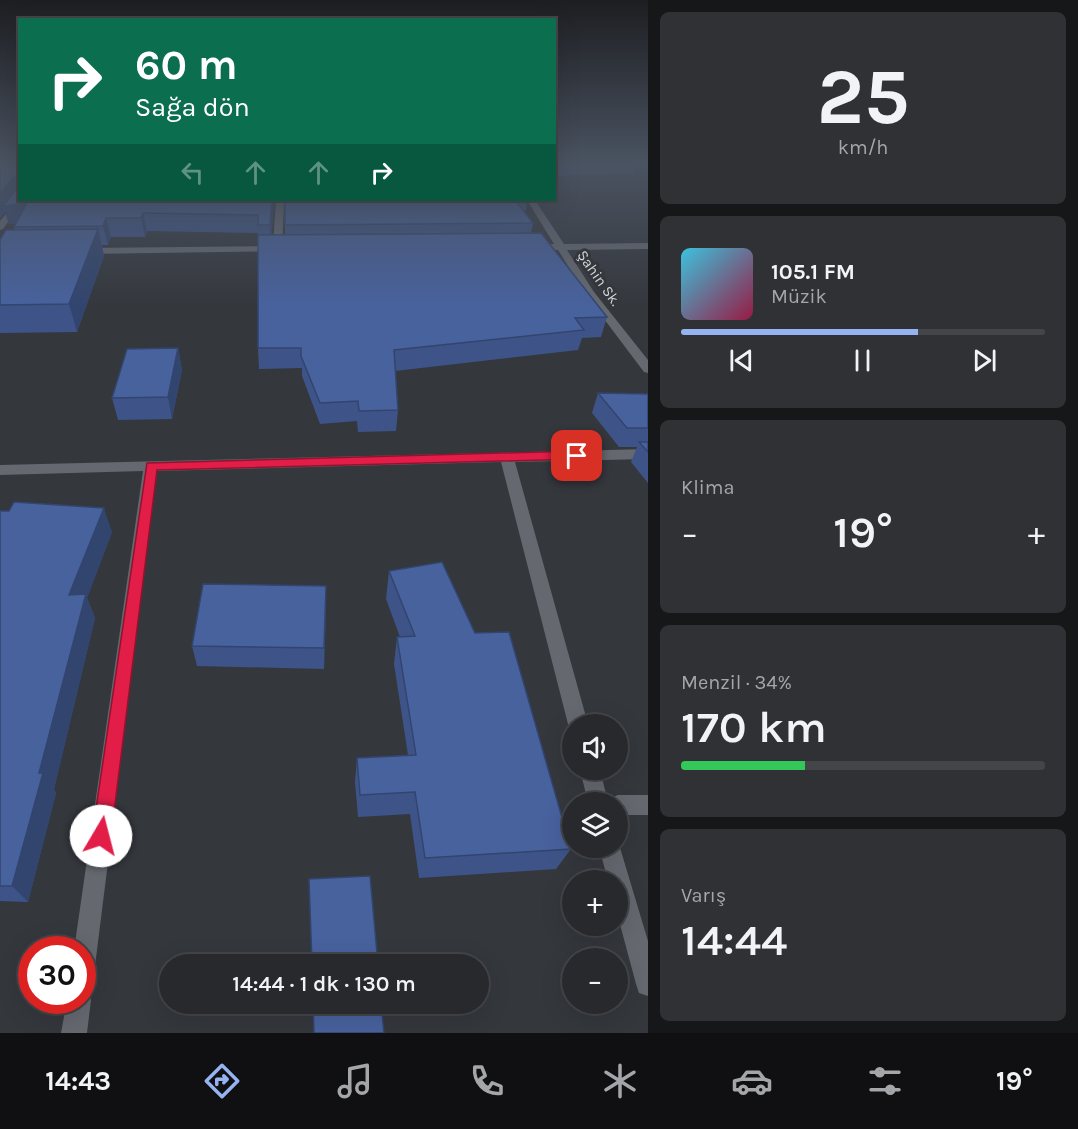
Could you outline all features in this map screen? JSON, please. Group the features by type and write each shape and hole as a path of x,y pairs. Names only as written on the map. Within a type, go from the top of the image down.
{"street":[{"path":"0,227 12,211"},
{"path":"278,249 280,211"},
{"name":"Şahin Sk.","path":"538,211 590,293 648,369"},
{"path":"524,247 648,246"},
{"path":"70,251 290,249"},
{"path":"0,470 648,454"},
{"path":"507,457 575,714"},
{"path":"87,936 151,466"},
{"path":"628,805 648,805"},
{"path":"613,858 648,984"},
{"path":"75,1033 77,1014"}],"building":[{"path":"23,211 271,211 270,225 258,225 258,215 143,213 141,218 106,218 103,226 14,227"},
{"path":"285,211 524,211 533,223 285,225"},
{"path":"98,229 69,304 0,305 0,240 6,230"},
{"path":"541,233 607,317 575,318 584,330 394,350 398,410 359,411 358,401 320,403 301,356 301,348 258,348 258,235"},
{"path":"178,348 168,397 112,398 127,349"},
{"path":"598,393 648,394 648,428 627,428"},
{"path":"639,442 648,442 648,452"},
{"path":"14,502 104,508 69,595 86,594 39,773 43,773 12,886 0,886 0,511 9,511"},
{"path":"442,562 475,633 509,632 562,818 562,850 425,858 415,792 360,795 357,758 416,755 397,637 415,636 389,571"},
{"path":"203,584 326,586 324,648 192,646"},
{"path":"370,876 377,954 312,954 309,879"},
{"path":"313,1014 382,1014 384,1033 314,1033"}],"route":[{"path":"101,836 151,466 577,456"}]}
